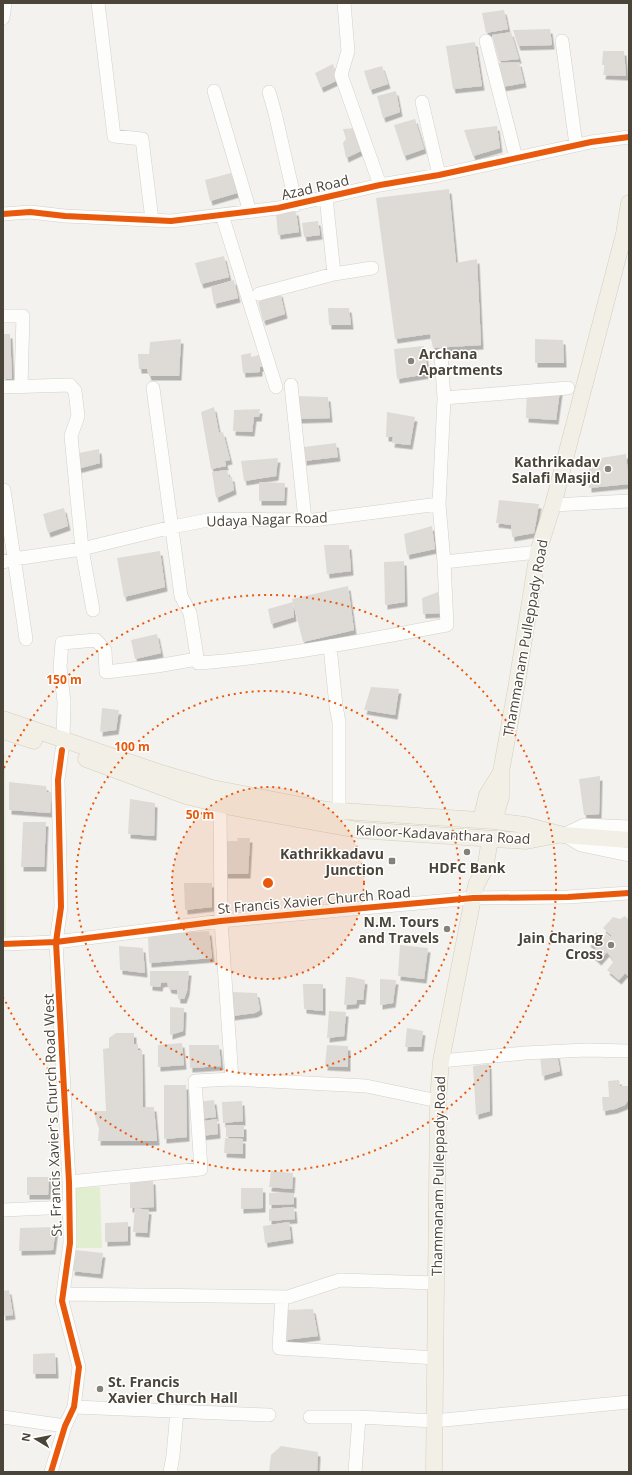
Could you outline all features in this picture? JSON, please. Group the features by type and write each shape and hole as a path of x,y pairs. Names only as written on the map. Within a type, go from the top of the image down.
{"main road":[{"name":"Thammanam Pulleppady Road","path":"487,820 487,795 501,772 538,552 553,505 624,234 629,205"},
{"name":"Kaloor-Kadavanthara Road","path":"3,719 186,796 220,804 358,830 526,841 563,834"},
{"name":"Kaloor-Kadavanthara Road","path":"3,731 63,745 212,788 327,810 487,820 525,825 563,834"},
{"path":"563,834 629,840"},
{"name":"Thammanam Pulleppady Road","path":"434,1472 438,1102 441,1061 475,890 476,868 483,838"}],"street":[{"path":"3,18 5,3"},
{"path":"98,3 114,136 142,139 152,220"},
{"path":"344,3 348,51 341,75 380,185"},
{"path":"486,41 516,158"},
{"path":"562,41 576,145"},
{"path":"214,91 250,212"},
{"path":"269,92 296,205"},
{"path":"422,102 439,175"},
{"name":"Azad Road","path":"3,214 30,212 65,216 171,221 250,212 296,205 380,185 439,175 576,145 629,137"},
{"path":"326,197 334,274"},
{"path":"222,215 276,387"},
{"path":"259,294 334,274 372,268"},
{"path":"3,316 23,316 21,386"},
{"path":"153,388 181,596 190,613 198,663 242,660 447,626 439,504 444,398 441,355"},
{"path":"3,388 70,385 76,391 78,416 71,436 82,549 93,610"},
{"path":"291,385 305,520"},
{"path":"444,398 568,388"},
{"path":"4,490 9,560 26,639"},
{"path":"553,505 629,501"},
{"name":"Udaya Nagar Road","path":"9,560 82,549 172,527 213,519 314,520 439,504"},
{"path":"444,562 538,552"},
{"name":"St. Francis Xavier's Church Road West","path":"51,1472 65,1426 74,1407 79,1367 62,1301 70,1243 69,1182 56,942 61,907 58,780 63,745 64,702 60,667 62,643 96,640 104,650 106,672 157,666 197,659"},
{"path":"330,646 336,706 340,722 339,811"},
{"path":"220,804 221,921 232,1079"},
{"path":"563,834 584,824 629,827"},
{"path":"563,834 581,845 629,855"},
{"name":"St Francis Xavier Church Road","path":"3,944 56,942 475,890 568,897 629,893"},
{"path":"441,1061 525,1053 586,1050 629,1051"},
{"path":"69,1182 201,1169 195,1081 232,1079 366,1086 438,1102"},
{"path":"3,1210 69,1207"},
{"path":"63,1294 288,1297 340,1280 436,1283"},
{"path":"282,1297 279,1348 435,1358"},
{"path":"310,1417 359,1417 434,1421 629,1402"},
{"path":"74,1407 269,1415"},
{"path":"170,1472 174,1456 177,1411"},
{"path":"3,1416 65,1426"},
{"path":"355,1472 359,1417"}],"green space":[{"path":"3,754 5,754 6,936 3,937"},
{"path":"100,1187 102,1248 74,1248 73,1188"}],"building":[{"path":"504,10 508,29 486,33 482,13"},
{"path":"550,29 552,45 518,46 513,30"},
{"path":"511,32 519,59 499,61 492,35"},
{"path":"475,42 482,86 453,89 446,46"},
{"path":"603,51 624,51 626,76 603,75 605,65 602,65"},
{"path":"519,62 524,83 502,87 498,63"},
{"path":"333,64 338,80 321,88 315,73"},
{"path":"382,66 388,84 370,90 364,71"},
{"path":"396,91 400,112 383,118 377,96"},
{"path":"415,119 424,149 404,156 394,125"},
{"path":"497,126 500,148 473,156 464,130"},
{"path":"356,128 361,151 346,158 343,143 346,139 343,129"},
{"path":"231,173 237,193 210,201 205,180"},
{"path":"449,189 456,263 477,259 481,345 433,348 430,334 395,339 376,198"},
{"path":"296,211 299,232 278,235 276,214"},
{"path":"318,221 320,235 304,237 302,223"},
{"path":"224,256 229,277 201,284 195,263"},
{"path":"234,280 238,298 214,304 211,287"},
{"path":"280,292 285,314 263,321 258,302"},
{"path":"328,308 349,308 351,325 329,325"},
{"path":"3,334 10,334 12,379 3,379"},
{"path":"181,339 179,376 149,376 147,369 139,369 138,354 149,354 150,342"},
{"path":"535,339 563,340 564,363 535,363"},
{"name":"Archana Apartments","path":"424,346 428,374 397,379 394,349"},
{"path":"251,353 251,357 263,354 265,367 260,367 260,372 243,373 241,355"},
{"path":"561,383 556,420 526,418 527,385"},
{"path":"296,396 328,397 330,418 298,419"},
{"path":"214,407 219,433 223,432 230,460 225,461 226,466 211,469 201,412"},
{"path":"260,409 259,417 254,417 252,432 233,431 234,410"},
{"path":"387,412 415,417 410,445 392,443 393,437 386,437"},
{"path":"336,443 338,457 304,461 304,447"},
{"path":"99,449 100,463 77,469 74,454"},
{"name":"Kathrikadav Salafi Masjid","path":"626,454 629,484 589,488 589,460"},
{"path":"278,458 276,476 244,481 241,461"},
{"path":"227,470 229,477 232,477 234,490 216,498 212,472"},
{"path":"259,482 285,483 284,501 259,501"},
{"path":"499,500 539,504 534,533 512,537 511,525 496,523"},
{"path":"64,508 68,526 48,533 43,514"},
{"path":"432,526 435,549 407,555 404,534"},
{"path":"324,545 349,545 351,571 327,574"},
{"path":"160,551 165,587 124,597 117,558"},
{"path":"404,561 405,602 385,605 384,562"},
{"path":"348,586 354,630 303,642 292,599"},
{"path":"438,592 441,613 423,614 422,598"},
{"path":"293,602 294,617 271,624 268,609"},
{"path":"157,634 161,653 135,659 131,640"},
{"path":"371,687 399,689 395,715 364,710"},
{"path":"102,708 119,710 116,730 100,732"},
{"path":"600,776 599,814 584,815 579,779"},
{"path":"9,782 46,786 47,792 52,792 50,813 9,810"},
{"path":"130,799 155,803 154,836 128,834"},
{"path":"23,822 46,822 44,867 21,867"},
{"path":"237,838 250,838 248,874 225,874 225,841 238,841"},
{"path":"184,883 212,883 212,907 185,910"},
{"name":"Jain Charing Cross","path":"625,916 629,920 629,977 625,973 619,980 607,970 614,961 607,952 599,961 591,954 596,948 588,942 596,932 602,939 606,934 610,937 612,936 603,928 613,917 620,919"},
{"path":"209,931 212,958 149,963 148,935"},
{"path":"400,945 428,948 424,979 398,976"},
{"path":"119,946 143,948 145,973 120,970"},
{"path":"150,971 189,971 187,991 184,999 178,999 177,990 169,989 167,982 161,983 160,987 150,986"},
{"path":"346,977 365,980 363,1000 357,1000 356,1004 344,1005"},
{"path":"380,979 396,980 393,1003 380,1005"},
{"path":"303,984 323,984 323,1011 304,1009"},
{"path":"232,992 257,993 260,1010 255,1013 232,1016"},
{"path":"170,1007 184,1008 183,1031 170,1035"},
{"path":"329,1011 346,1012 344,1036 327,1038"},
{"path":"407,1028 423,1031 421,1047 405,1047"},
{"path":"116,1033 134,1033 134,1044 138,1044 138,1050 142,1050 143,1107 154,1107 157,1141 98,1141 99,1128 94,1111 106,1111 103,1049 109,1048 109,1038"},
{"path":"182,1043 184,1065 158,1067 158,1045"},
{"path":"189,1045 219,1045 221,1066 190,1068"},
{"path":"327,1045 348,1046 348,1067 325,1066"},
{"path":"557,1054 560,1071 542,1076 540,1056"},
{"path":"489,1064 490,1111 476,1115 473,1066"},
{"path":"619,1080 620,1086 628,1086 629,1099 625,1105 615,1109 603,1111 602,1097 609,1097 608,1081"},
{"path":"164,1085 186,1085 187,1137 164,1139"},
{"path":"214,1100 216,1117 199,1119 197,1102"},
{"path":"242,1101 243,1121 223,1123 222,1102"},
{"path":"217,1119 218,1134 200,1136 198,1122"},
{"path":"226,1125 244,1125 244,1137 226,1137"},
{"path":"225,1138 243,1139 243,1154 224,1153"},
{"path":"271,1171 293,1173 292,1189 269,1187"},
{"path":"27,1177 49,1177 48,1195 27,1195"},
{"path":"153,1180 154,1207 130,1208 130,1181"},
{"path":"241,1188 263,1188 263,1208 241,1209"},
{"path":"269,1193 294,1193 294,1204 269,1205"},
{"path":"294,1207 295,1219 269,1221 269,1209"},
{"path":"135,1208 149,1210 147,1233 133,1232"},
{"path":"128,1222 128,1241 105,1242 105,1223"},
{"path":"289,1222 291,1239 265,1243 263,1226"},
{"path":"56,1227 53,1250 19,1251 20,1228"},
{"path":"75,1250 103,1253 100,1274 72,1271"},
{"path":"9,1290 13,1315 3,1316 3,1291"},
{"path":"313,1309 318,1336 285,1340 284,1310"},
{"path":"55,1353 56,1374 33,1374 33,1354"},
{"path":"281,1446 318,1452 317,1472 269,1472 271,1455"}],"cycle path":[{"path":"3,214 30,212 65,216 171,221 278,208 380,185 439,175 591,142 629,137"},
{"path":"51,1472 65,1426 74,1407 79,1367 62,1301 70,1243 69,1182 56,942 61,907 58,780 62,750"},
{"path":"3,944 56,942 221,921 473,898 568,897 629,893"}],"place":[{"name":"Archana Apartments","path":"411,361"},
{"name":"Kathrikadav Salafi Masjid","path":"608,469"},
{"name":"HDFC Bank","path":"467,852"},
{"name":"Kathrikkadavu Junction","path":"392,861"},
{"name":"N.M. Tours and Travels","path":"447,929"},
{"name":"Jain Charing Cross","path":"611,945"},
{"name":"St. Francis Xavier Church Hall","path":"100,1389"}]}
